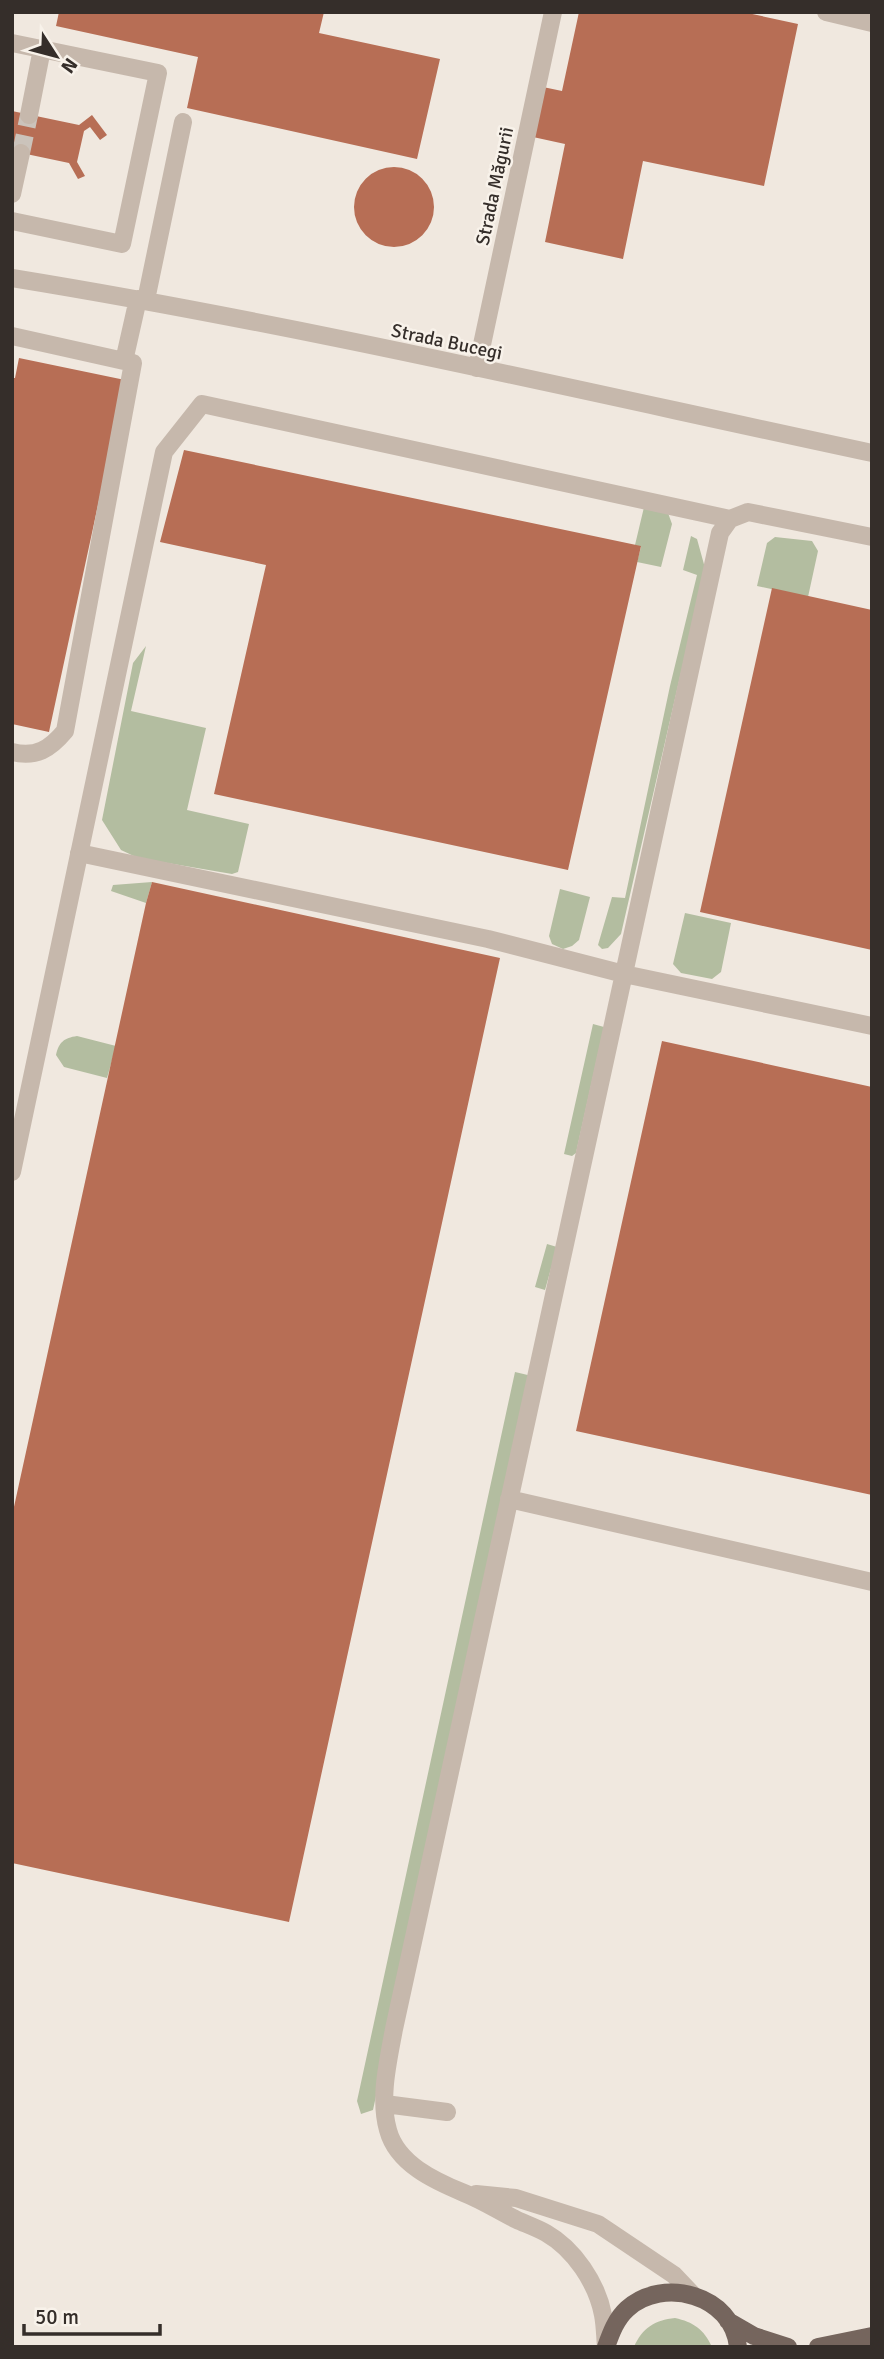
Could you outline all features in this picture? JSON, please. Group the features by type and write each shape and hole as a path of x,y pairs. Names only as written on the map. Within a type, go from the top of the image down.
{"main road":[{"path":"606,2347 613,2327 628,2309 647,2297 670,2292 692,2294 713,2305 729,2321 754,2336 788,2347"},
{"path":"729,2321 738,2347"},
{"path":"818,2347 872,2336"}],"street":[{"name":"Strada Măgurii","path":"477,368 553,12"},
{"path":"826,12 872,23"},
{"path":"12,43 158,73 122,244 12,221"},
{"path":"29,115 42,49"},
{"path":"124,360 142,299 183,122"},
{"path":"12,194 21,153"},
{"name":"Strada Bucegi","path":"12,278 142,299 872,453"},
{"path":"12,336 133,363 65,731 52,747 33,755 12,752"},
{"path":"12,1172 164,452 202,404 730,519"},
{"path":"606,2347 603,2315 595,2290 577,2260 548,2234 465,2193 443,2186 407,2160 396,2147 388,2133 385,2081 394,2029 720,533 730,519 748,512 872,537"},
{"path":"79,853 488,939 624,974 872,1026"},
{"path":"509,1499 872,1581"},
{"path":"385,2104 447,2112"},
{"path":"465,2193 516,2198 597,2224 674,2275 692,2294"}],"green space":[{"path":"645,503 668,513 672,524 661,567 637,562 641,547 635,545"},
{"path":"691,536 697,539 705,568 621,934 608,948 602,949 598,945 612,897 625,898 670,686 697,575 683,570"},
{"path":"775,537 812,541 818,551 808,597 757,586 767,543"},
{"path":"146,646 131,711 206,728 187,810 249,824 238,872 232,874 138,858 121,850 102,820 133,663"},
{"path":"152,882 146,903 111,891 113,885"},
{"path":"560,889 590,897 579,940 563,949 552,944 549,936"},
{"path":"685,913 731,923 721,972 712,979 681,973 673,964"},
{"path":"593,1024 604,1027 576,1153 572,1156 564,1154"},
{"path":"77,1036 116,1046 107,1078 64,1067 56,1055 59,1047 65,1039"},
{"path":"547,1244 557,1247 545,1290 535,1287"},
{"path":"515,1372 532,1376 373,2110 361,2114 357,2101"},
{"path":"675,2318 697,2327 712,2347 634,2347 650,2326"}],"building":[{"path":"59,12 324,12 319,33 440,59 417,159 187,108 198,57 56,26"},
{"path":"579,12 743,12 798,24 764,186 643,161 623,259 545,242 565,144 533,137 543,87 562,91"},
{"path":"12,111 79,125 92,115 107,135 100,140 90,127 84,131 77,162 85,176 78,179 69,163 12,151"},
{"path":"394,167 409,170 422,179 431,192 434,207 431,222 422,235 409,244 394,247 379,244 366,235 357,222 354,207 357,192 366,179 379,170"},
{"path":"19,358 125,380 49,732 12,724 12,378 15,378"},
{"path":"184,450 641,546 568,870 214,794 266,565 160,542"},
{"path":"772,588 872,610 872,950 700,912"},
{"path":"152,882 500,958 289,1922 12,1863 12,1516"},
{"path":"662,1041 872,1087 872,1495 576,1431"}],"tunnel":[{"path":"21,153 29,115"}]}
